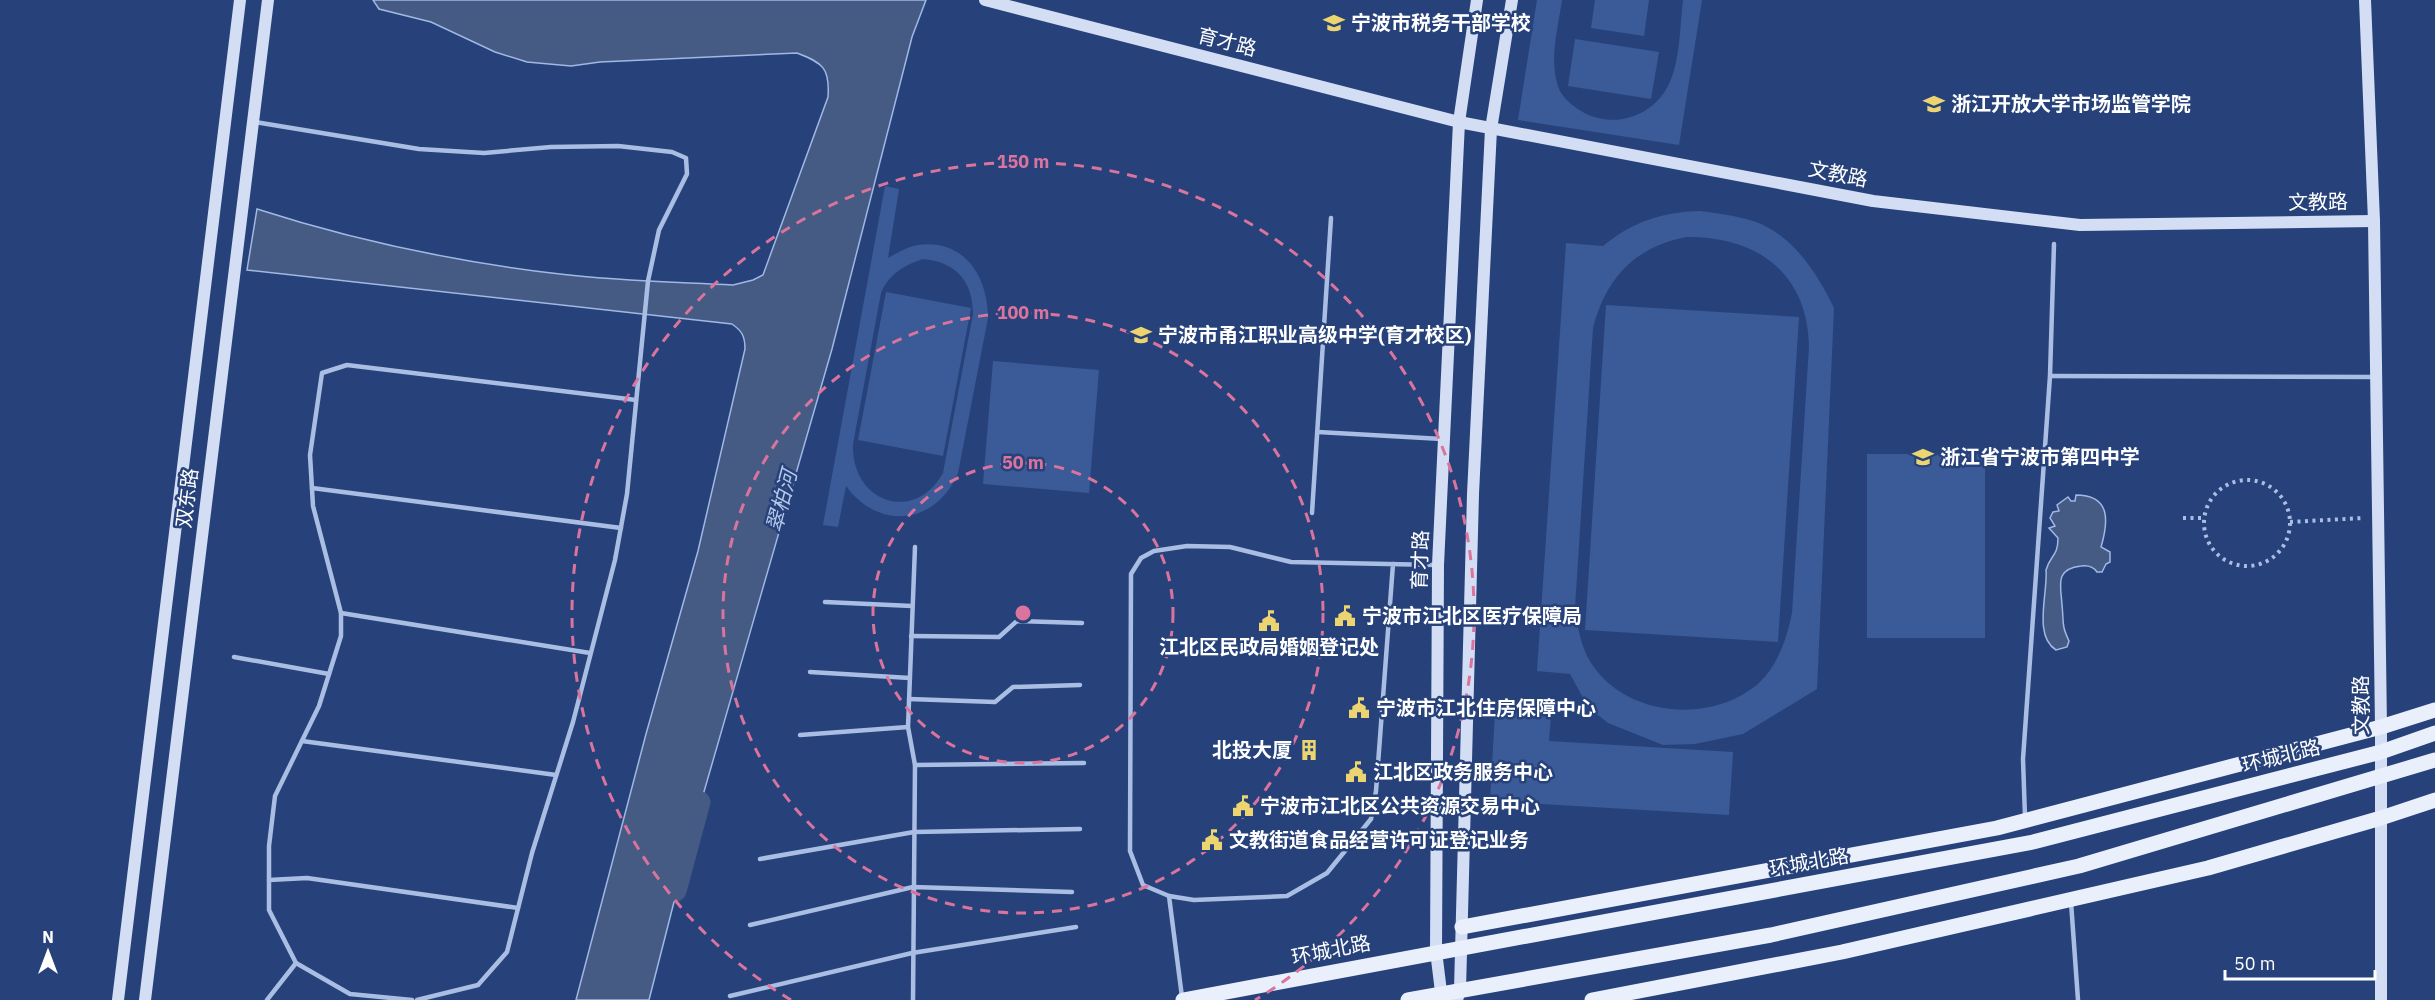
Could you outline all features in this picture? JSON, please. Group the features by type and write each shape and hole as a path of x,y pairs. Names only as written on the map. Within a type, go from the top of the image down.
{"main road":[{"name":"双东路","path":"118,1000 240,0"},
{"name":"双东路","path":"145,1000 268,0"},
{"name":"育才路","path":"985,0 1491,129"},
{"name":"育才路","path":"1441,997 1436,951 1438,565 1459,122 1478,0"},
{"path":"1459,995 1473,494 1491,129 1512,0"},
{"path":"2365,0 2374,221"},
{"name":"文教路","path":"1491,129 1873,201 2080,225 2374,221 2381,727 2381,1000"},
{"path":"1462,927 1998,828 2381,727 2435,710"},
{"name":"环城北路","path":"1183,1000 1436,951 2033,842 2381,752 2435,734"},
{"path":"1408,1000 1459,995 1771,935 2068,869 2435,760"},
{"path":"1592,1000 1842,952 2208,868 2435,800"}],"lane":[{"path":"253,122 419,149 484,153 551,147 618,146 672,152 686,158 687,174 659,230 648,281 627,494 615,561 532,853 507,952 478,985 417,1000"},
{"path":"1312,513 1330,218"},
{"path":"2025,820 2023,759 2050,376 2054,244"},
{"path":"412,1000 350,994 296,963 269,910 269,846 275,796 319,706 341,636 341,613 313,506 310,455 322,373 347,365 636,400"},
{"path":"2050,376 2377,377"},
{"path":"1318,432 1444,439"},
{"path":"312,488 621,528"},
{"path":"1393,564 1376,791 1371,819 1327,873 1287,896 1194,900 1169,896 1143,885 1130,851 1131,574 1141,558 1154,550 1187,546 1230,546 1291,562 1393,564 1438,565"},
{"path":"913,1000 915,765 908,727 915,547"},
{"path":"825,602 912,606"},
{"path":"341,613 590,653"},
{"path":"911,636 999,637 1017,621 1082,623"},
{"path":"234,657 329,674"},
{"path":"810,672 910,678"},
{"path":"909,699 995,702 1013,687 1080,685"},
{"path":"800,735 908,727"},
{"path":"302,741 556,775"},
{"path":"915,765 1084,763"},
{"path":"760,858 914,832 1080,829"},
{"path":"269,880 307,878 518,908"},
{"path":"750,925 913,887 1072,892"},
{"path":"1169,896 1183,1000"},
{"path":"2071,899 2078,1000"},
{"path":"730,996 912,953 1076,927"},
{"path":"267,1000 296,963"}],"path":[{"path":"2242,480 2257,481 2270,486 2284,502 2290,522 2288,536 2282,548 2265,561 2245,566 2231,562 2215,550 2205,532 2204,518 2208,504 2217,492 2228,484 2242,480"},
{"path":"2183,518 2204,518"},
{"path":"2290,522 2378,518"}],"shaded area":[{"path":"1537,0 1562,0 1554,54 1555,76 1561,92 1572,105 1587,114 1600,119 1614,120 1639,114 1660,98 1668,86 1675,67 1683,0 1702,0 1679,145 1518,120"},
{"path":"1595,0 1649,0 1644,36 1591,28"},
{"path":"1575,39 1659,52 1651,99 1568,86"},
{"path":"885,186 899,189 888,258 918,245 949,248 961,255 971,264 984,288 988,318 958,473 948,490 936,503 922,512 906,516 890,515 874,510 859,500 846,486 838,527 823,525","holes":["923,259 935,261 953,269 966,283 970,292 973,314 943,473 931,489 917,498 902,502 887,500 873,493 862,481 855,464 853,444 881,293 893,275 903,267"]},
{"path":"1686,212 1723,214 1762,224 1776,232 1810,266 1834,308 1817,689 1743,734 1695,744 1663,745 1608,723 1588,707 1570,674 1537,671 1566,243 1603,246 1625,231 1648,220","holes":["1686,237 1712,238 1735,243 1756,252 1774,264 1788,279 1799,298 1806,321 1809,347 1792,613 1781,651 1766,676 1759,683 1739,697 1716,706 1691,709 1667,708 1643,703 1620,692 1602,676 1587,656 1578,626 1575,607 1593,328 1606,294 1625,268 1638,257 1652,248"]},
{"path":"886,292 971,308 943,456 858,440"},
{"path":"1606,305 1799,317 1778,642 1585,630"},
{"path":"993,361 1099,370 1089,493 983,484"},
{"path":"1867,454 1985,454 1985,638 1867,638"},
{"path":"1495,712 1551,715 1549,741 1733,752 1729,815 1490,801"}],"water":[{"path":"373,0 926,0 912,37 832,349 688,847 649,1000 576,1000 646,734 698,551 745,349 742,334 732,324 247,270 257,209 332,231 445,257 560,274 733,285 763,275 828,97 828,79 819,64 797,53 600,62 571,66 527,62 495,52 431,22 379,9"},
{"path":"2076,495 2088,496 2102,505 2106,520 2101,547 2110,552 2110,562 2106,564 2102,572 2084,566 2072,568 2063,575 2060,585 2063,623 2069,641 2067,647 2056,650 2049,643 2043,625 2046,570 2058,544 2058,538 2049,528 2055,526 2050,518 2053,512 2059,511 2057,505 2068,497 2071,501 2075,501"}],"waterway":[{"name":"翠柏河","path":"676,891 700,802"}],"place":[{"name":"宁波市税务干部学校","path":"1334,23"},
{"name":"浙江开放大学市场监管学院","path":"1934,104"},
{"name":"宁波市甬江职业高级中学(育才校区)","path":"1141,335"},
{"name":"浙江省宁波市第四中学","path":"1923,457"},
{"name":"宁波市江北区医疗保障局","path":"1345,616"},
{"name":"江北区民政局婚姻登记处","path":"1269,621"},
{"name":"宁波市江北住房保障中心","path":"1359,708"},
{"name":"北投大厦","path":"1309,750"},
{"name":"江北区政务服务中心","path":"1356,772"},
{"name":"宁波市江北区公共资源交易中心","path":"1243,806"},
{"name":"文教街道食品经营许可证登记业务","path":"1212,840"}]}
